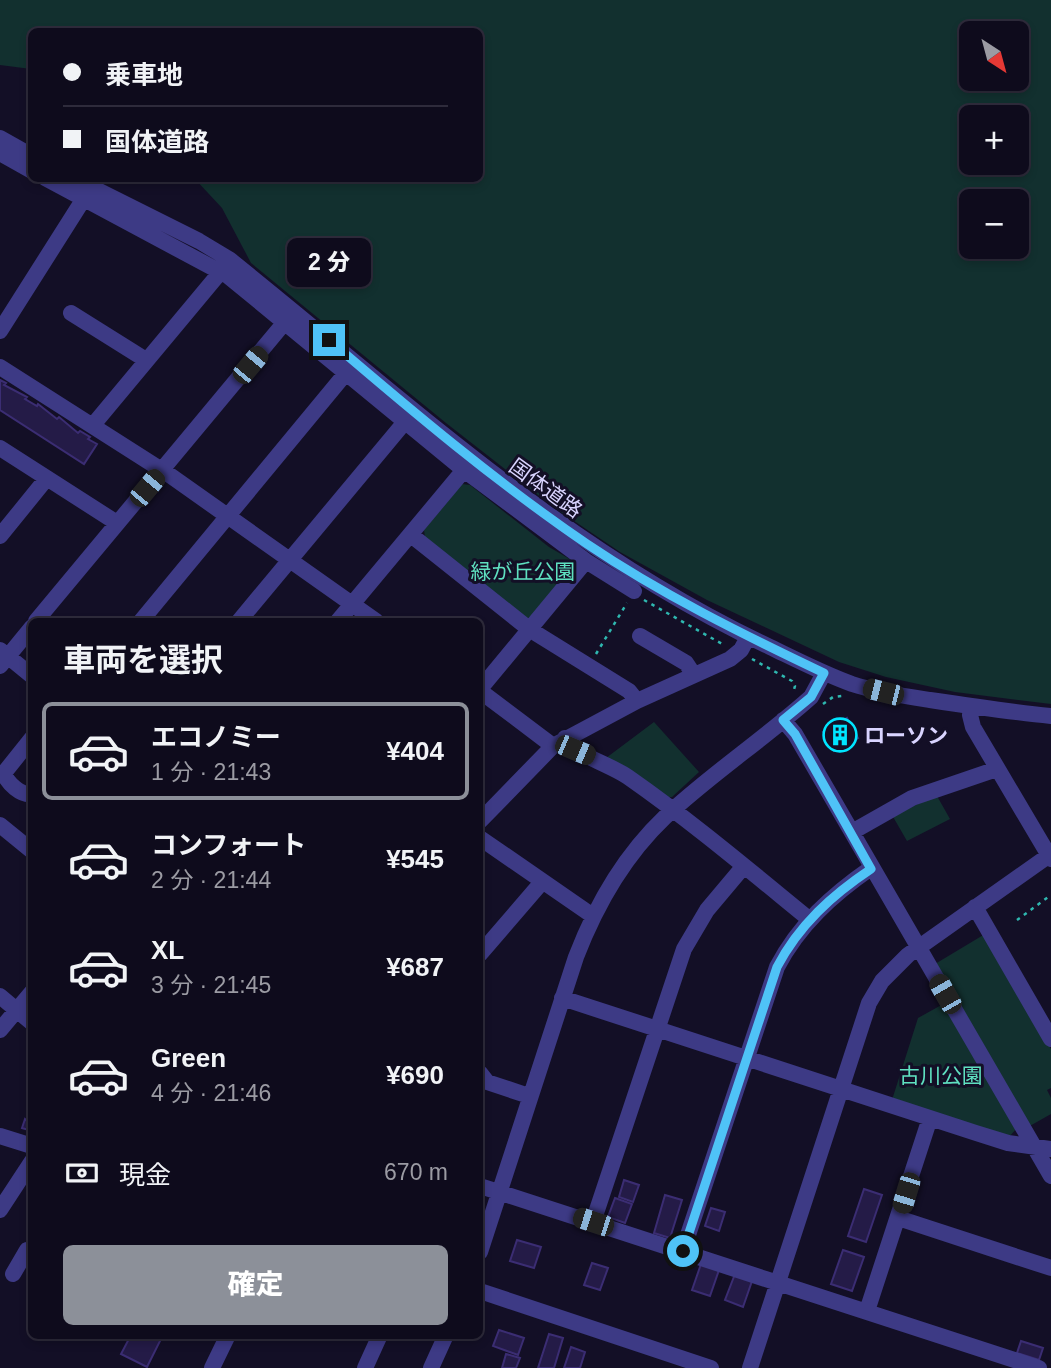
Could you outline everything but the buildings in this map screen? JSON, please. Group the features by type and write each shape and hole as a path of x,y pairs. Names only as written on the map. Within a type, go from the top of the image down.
{"street":[{"path":"0,138 28,154"},
{"path":"0,153 28,169"},
{"path":"52,182 83,200 225,265"},
{"path":"81,182 199,241 290,317 346,373 404,423 586,561 633,592"},
{"path":"0,331 83,200"},
{"path":"93,425 225,265"},
{"path":"71,313 145,360"},
{"path":"38,618 290,317"},
{"name":"国体道路","path":"290,317 471,458 588,544 659,588 748,637 855,685 883,692 1051,716"},
{"path":"0,367 162,470 372,618"},
{"path":"144,618 346,373"},
{"path":"242,618 404,423"},
{"path":"0,448 117,523"},
{"path":"341,618 464,470"},
{"path":"0,536 47,478"},
{"path":"411,535 529,629 629,691 637,701"},
{"path":"483,686 586,561"},
{"path":"28,631 3,658 28,674"},
{"path":"640,636 686,663 694,675"},
{"path":"483,818 559,742 637,701 730,659 741,650 748,637"},
{"path":"483,1243 562,998 593,916 627,860 651,832 674,809 811,697 824,673"},
{"path":"483,692 559,742 612,766 674,809 809,919"},
{"path":"750,1368 869,1003 891,971 918,947 1050,856 973,727 970,715 972,706"},
{"path":"783,720 795,734 1051,1176"},
{"path":"28,743 4,773 6,779 23,794 28,794"},
{"path":"852,832 912,798 997,769"},
{"path":"0,825 28,848"},
{"path":"483,840 593,916"},
{"path":"593,1222 684,949 708,910 744,866"},
{"path":"683,1251 777,967 793,939 809,919 871,869"},
{"path":"483,951 542,882"},
{"path":"975,907 1051,1039"},
{"path":"0,996 28,1020"},
{"path":"0,1030 28,996"},
{"path":"562,998 1008,1143 1051,1149"},
{"path":"483,1077 487,1082 529,1096"},
{"path":"867,1311 930,1118"},
{"path":"0,1136 28,1145"},
{"path":"0,1210 28,1167"},
{"path":"483,1186 1035,1367"},
{"path":"898,1218 1051,1268"},
{"path":"483,1292 711,1368"},
{"path":"212,1368 226,1339"},
{"path":"365,1368 378,1339"},
{"path":"431,1368 444,1339"}],"path":[{"path":"589,666 633,592 727,647"},
{"path":"748,658 755,659 789,678 795,686 801,687"},
{"path":"790,699 795,686"},
{"path":"820,706 828,698 850,698"},
{"path":"1017,920 1051,895"}],"green space":[{"path":"0,0 1051,0 1051,704 955,692 886,677 839,662 707,600 620,552 552,506 251,263 222,208 198,182 483,182 483,28 28,28 28,69 0,65"},
{"name":"緑が丘公園","path":"462,484 470,485 549,547 573,561 572,568 531,617 525,619 425,537 424,530"},
{"path":"654,722 699,772 672,797 667,797 606,758"},
{"path":"937,796 950,819 907,841 892,815"},
{"path":"985,934 1051,1049 1051,1088 1047,1090 1051,1098 1051,1114 1028,1127 935,964"},
{"name":"古川公園","path":"945,1003 1017,1128 1009,1137 892,1100 918,1018"}],"place":[{"name":"ローソン","path":"840,735"}],"route":[{"path":"329,340 471,458 588,544 702,613 824,673 811,697 783,720 795,734 871,869 809,919 793,939 777,967 683,1251"}]}
